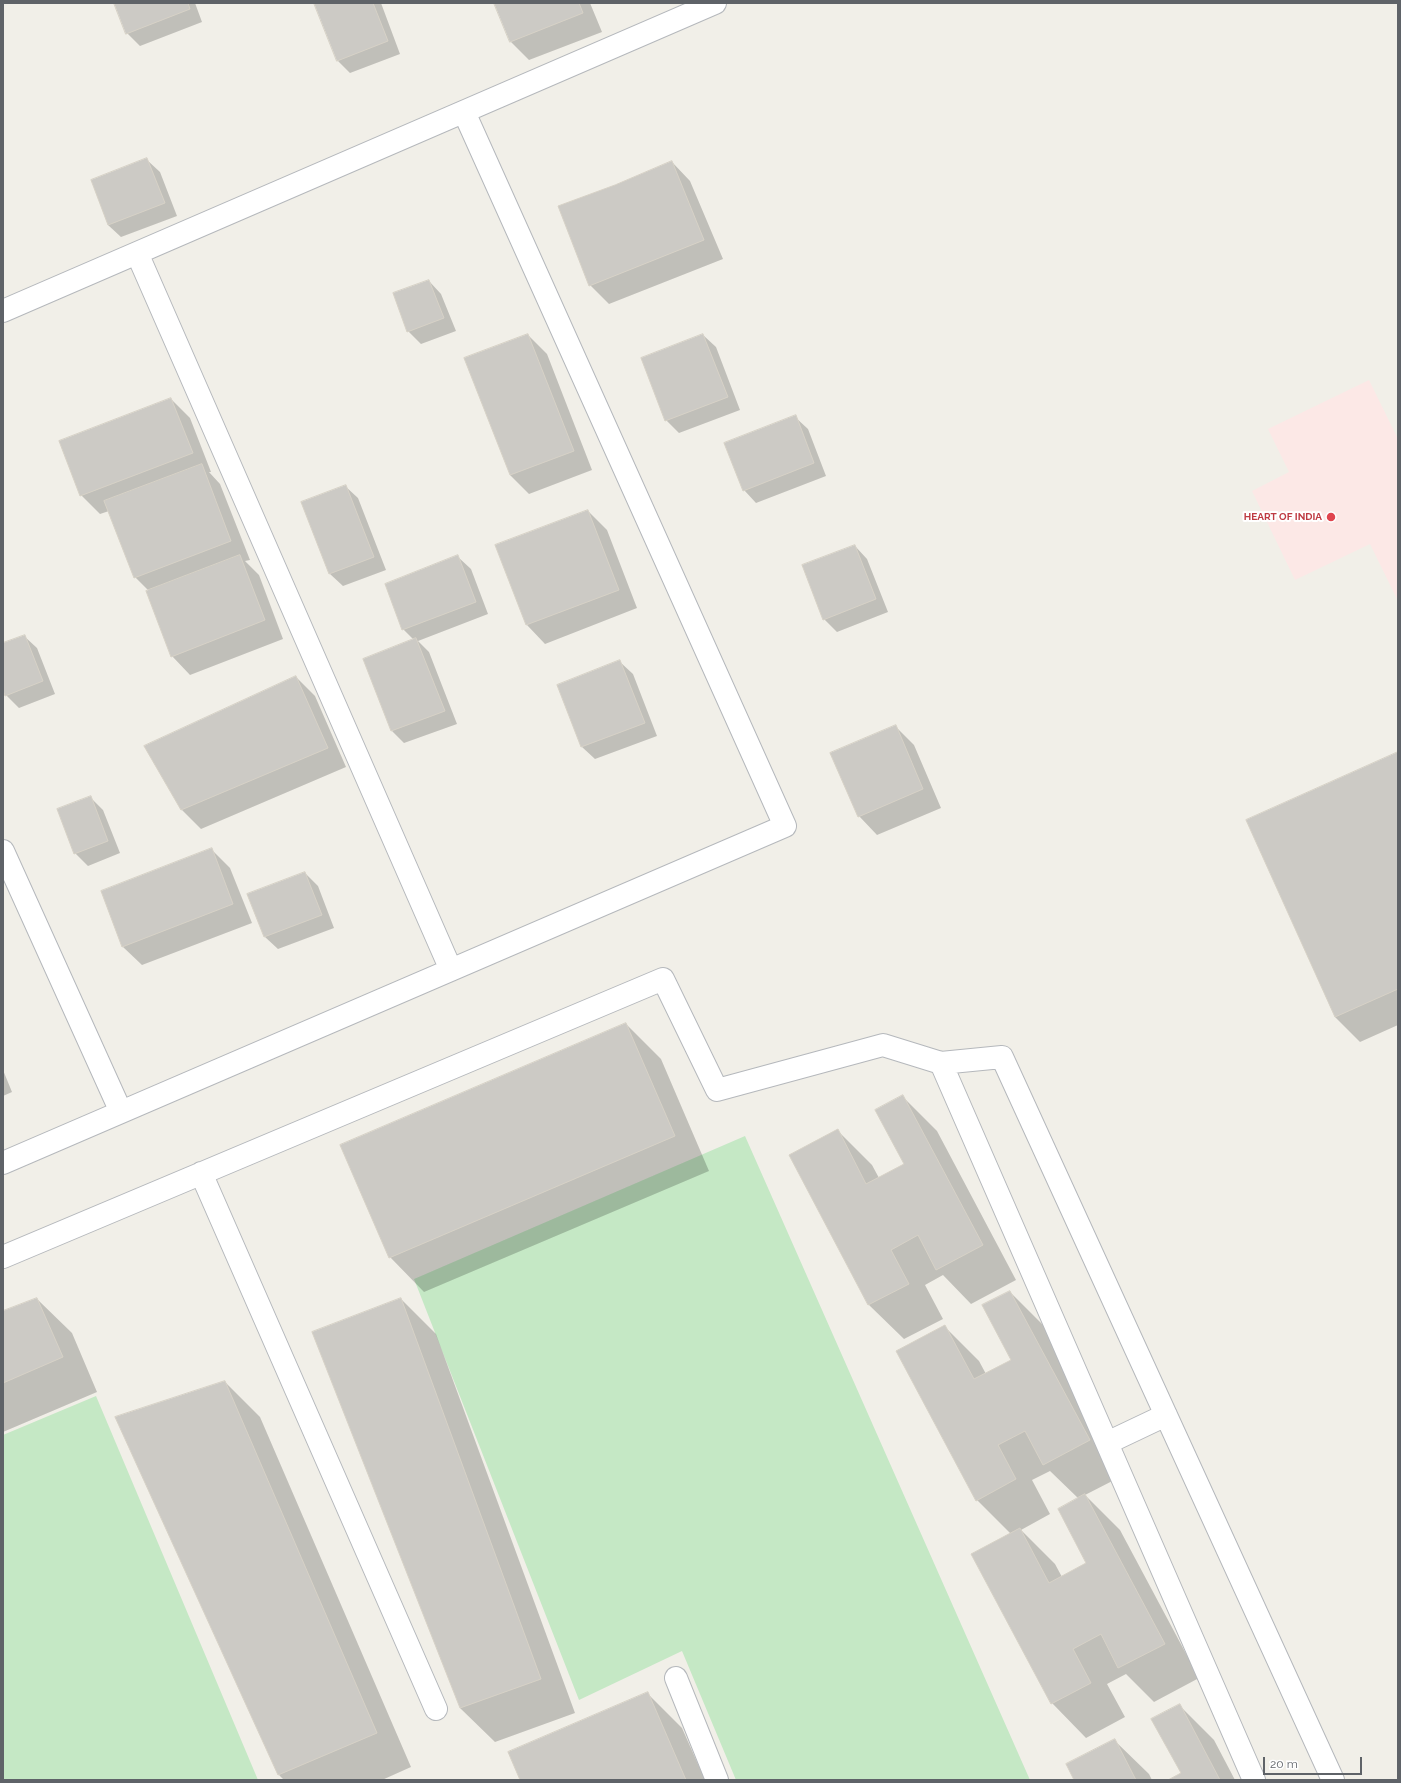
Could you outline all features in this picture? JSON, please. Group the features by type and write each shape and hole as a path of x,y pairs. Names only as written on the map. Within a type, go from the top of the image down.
{"street":[{"path":"3,311 715,3"},
{"path":"3,1163 785,826 464,112"},
{"path":"137,253 451,970"},
{"path":"3,851 121,1112"},
{"path":"3,1257 663,979 717,1090 882,1045 941,1063 1002,1057 1333,1780"},
{"path":"941,1063 1254,1780"},
{"path":"201,1173 436,1709"},
{"path":"1107,1442 1166,1414"},
{"path":"676,1678 717,1780"}],"shaded area":[{"name":"HEART OF INDIA","path":"1369,380 1398,439 1398,601 1370,544 1295,580 1252,491 1289,472 1268,429"}],"green space":[{"path":"745,1136 1030,1780 736,1780 682,1651 579,1700 414,1279"},
{"path":"96,1396 258,1780 3,1780 3,1435"}],"building":[{"path":"114,3 188,3 190,9 126,34"},
{"path":"314,3 373,3 388,41 337,61"},
{"path":"494,3 579,3 583,13 510,42"},
{"path":"147,158 165,203 108,225 91,180"},
{"path":"672,161 704,240 589,286 558,206 615,185"},
{"path":"429,280 444,318 407,332 393,293"},
{"path":"528,334 574,451 510,475 464,358"},
{"path":"703,334 728,397 665,421 641,358"},
{"path":"171,398 193,453 80,496 59,441"},
{"path":"796,415 814,463 743,491 724,443"},
{"path":"202,464 231,541 134,578 104,501"},
{"path":"346,485 374,557 329,574 301,502"},
{"path":"588,510 619,590 526,625 495,545"},
{"path":"855,545 876,599 823,620 802,565"},
{"path":"240,555 265,620 171,657 146,591"},
{"path":"458,555 476,602 402,630 385,584"},
{"path":"25,635 43,681 5,696 3,690 3,643"},
{"path":"416,638 445,711 391,731 363,659"},
{"path":"620,660 645,723 581,747 557,685"},
{"path":"296,676 328,748 181,810 144,746"},
{"path":"896,725 923,789 858,817 830,753"},
{"path":"1398,752 1398,989 1335,1017 1246,820"},
{"path":"91,796 108,841 74,854 57,809"},
{"path":"212,848 233,904 122,947 101,891"},
{"path":"305,872 322,915 264,937 247,894"},
{"path":"626,1023 675,1136 389,1258 340,1145"},
{"path":"903,1095 983,1245 936,1270 918,1235 891,1250 909,1284 868,1305 789,1155 838,1129 866,1184 904,1164 875,1110"},
{"path":"1010,1291 1090,1440 1043,1465 1025,1431 998,1445 1016,1479 976,1501 896,1351 945,1325 974,1379 1011,1360 982,1305"},
{"path":"37,1298 63,1357 3,1383 3,1311"},
{"path":"401,1298 541,1679 460,1708 312,1332"},
{"path":"225,1381 377,1733 278,1775 115,1417"},
{"path":"1085,1494 1165,1644 1118,1668 1101,1634 1073,1649 1091,1683 1051,1704 971,1554 1020,1528 1049,1583 1086,1563 1058,1509"},
{"path":"648,1692 686,1780 520,1780 508,1752"},
{"path":"1180,1704 1220,1780 1168,1780 1181,1773 1151,1719"},
{"path":"1115,1739 1136,1780 1074,1780 1066,1764"}],"place":[{"name":"HEART OF INDIA","path":"1331,517"}]}
